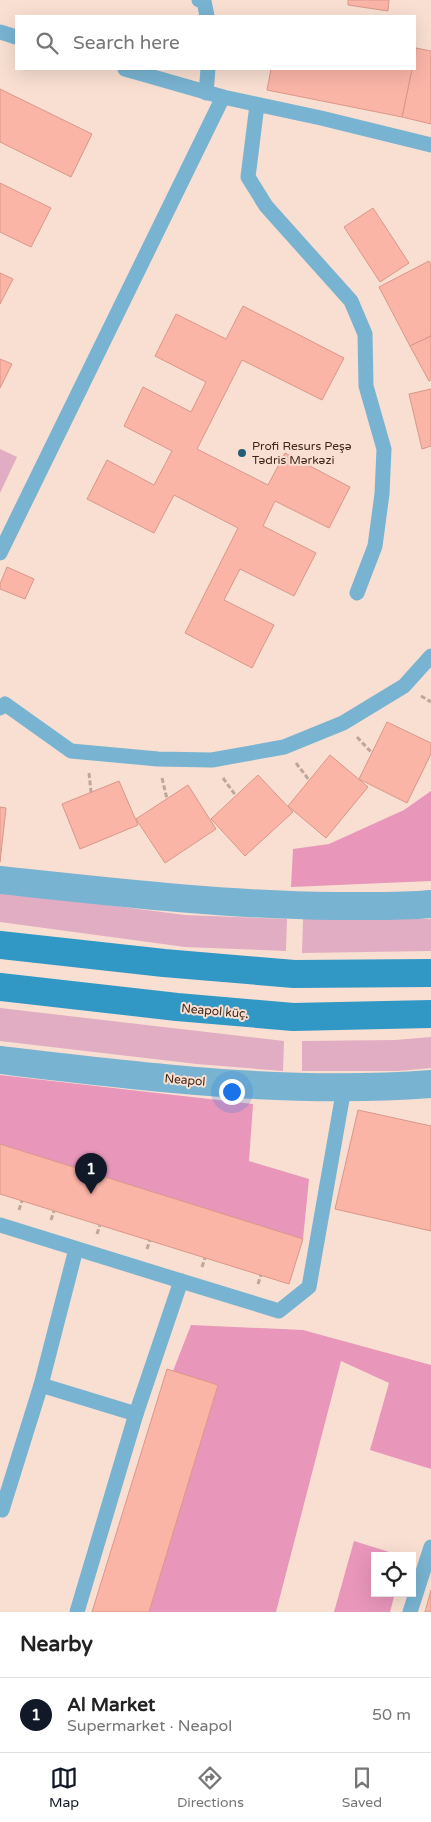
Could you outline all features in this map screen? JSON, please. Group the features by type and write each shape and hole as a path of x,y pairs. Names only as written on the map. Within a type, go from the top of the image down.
{"main road":[{"path":"0,945 164,963 294,974 431,973"},
{"name":"Neapol küç.","path":"0,986 177,1007 293,1017 431,1014"}],"street":[{"path":"0,880 198,900 295,905 407,906 431,904"},
{"name":"Neapol","path":"0,1060 211,1082 344,1088 431,1084"}],"lane":[{"path":"199,0 204,1 207,15"},
{"path":"0,32 15,37"},
{"path":"128,70 223,98 431,145"},
{"path":"206,93 208,70"},
{"path":"0,553 223,98"},
{"path":"257,105 248,177 266,206 351,301 364,334 366,386 384,449 382,494 374,546 357,593"},
{"path":"2,703 71,751 158,760 212,760 284,747 343,723 404,686 431,656"},
{"path":"0,1225 279,1311 309,1287 344,1088"},
{"path":"2,1510 41,1385 76,1249"},
{"path":"77,1612 136,1414 182,1281"},
{"path":"41,1385 136,1414"},
{"path":"410,1612 431,1547"}],"shaded area":[{"path":"0,449 17,457 0,493"},
{"path":"431,791 431,881 291,887 293,849 329,844 404,810"},
{"path":"0,891 185,915 287,919 286,951 185,947 0,922"},
{"path":"303,919 431,919 431,951 302,953"},
{"path":"0,1008 284,1041 283,1071 197,1064 0,1041"},
{"path":"431,1037 431,1068 398,1071 302,1071 302,1041 395,1040"},
{"path":"0,1075 253,1104 249,1161 309,1179 303,1239 0,1144"},
{"path":"191,1325 303,1330 431,1365 431,1469 370,1450 389,1383 341,1361 276,1612 149,1612 218,1385 173,1371"},
{"path":"354,1541 389,1552 371,1552 371,1597 394,1597 390,1612 334,1612"}],"building":[{"path":"348,0 389,0 388,11 348,5"},
{"path":"416,48 431,51 431,124 402,117 412,70 416,70"},
{"path":"271,70 412,70 402,117 267,90"},
{"path":"0,89 92,134 71,177 0,142"},
{"path":"0,183 51,208 31,247 0,232"},
{"path":"373,208 409,263 380,282 344,227"},
{"path":"429,261 431,265 431,336 410,346 379,287"},
{"path":"0,273 13,279 0,304"},
{"path":"243,306 344,358 322,400 242,360 197,449 268,485 285,453 350,487 329,528 275,501 263,526 316,553 294,596 240,569 224,600 274,625 252,668 185,633 238,528 174,495 154,533 87,499 107,460 154,485 172,451 124,426 143,387 191,412 206,382 155,356 176,314 226,339"},
{"path":"431,336 431,380 429,381 410,346"},
{"path":"0,359 12,364 0,388"},
{"path":"431,389 431,446 422,449 409,394"},
{"path":"7,567 34,579 25,599 0,589 0,584"},
{"path":"387,722 431,743 431,754 407,803 359,779"},
{"path":"330,755 368,787 326,838 288,806"},
{"path":"258,775 293,812 245,856 211,819"},
{"path":"119,781 138,825 80,849 62,804"},
{"path":"188,785 216,829 165,863 136,819"},
{"path":"0,807 6,808 0,862"},
{"path":"358,1110 431,1126 431,1231 335,1209"},
{"path":"0,1144 303,1239 289,1284 0,1194"},
{"path":"167,1369 218,1385 149,1612 92,1612"},
{"path":"431,1590 431,1612 425,1612"}],"place":[{"name":"Profi Resurs Peşə Tədris Mərkəzi","path":"242,453"},
{"name":"Al Market","path":"91,1194"}]}
